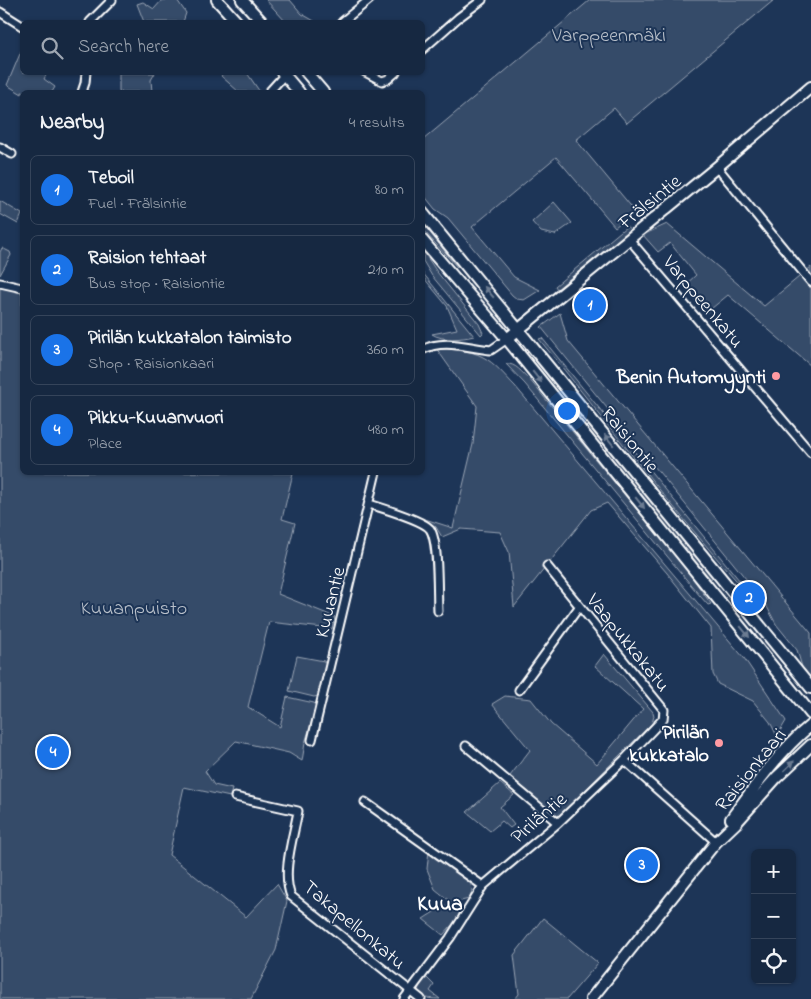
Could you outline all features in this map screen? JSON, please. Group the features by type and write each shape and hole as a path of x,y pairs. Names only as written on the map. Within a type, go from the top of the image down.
{"main road":[{"path":"217,0 235,20"},
{"path":"242,0 260,20"},
{"path":"286,75 298,90"},
{"path":"309,75 321,90"},
{"name":"Frälsintie","path":"506,339 520,330 717,167 811,86"},
{"name":"Raisiontie","path":"425,216 811,688"},
{"name":"Raisiontie","path":"425,244 506,339 811,714"},
{"name":"Raisionkaari","path":"591,999 718,840 732,818 776,760 796,737 811,725"},
{"name":"Raisionkaari","path":"718,840 736,823 776,778 811,745"}],"street":[{"path":"92,20 112,0"},
{"path":"344,20 369,0"},
{"path":"425,47 482,0"},
{"path":"0,12 20,25"},
{"path":"83,90 86,75"},
{"path":"271,90 283,75"},
{"path":"371,75 382,81 393,75"},
{"path":"0,147 12,154"},
{"path":"717,167 811,282"},
{"name":"Varppeenkatu","path":"630,239 811,453"},
{"path":"0,283 20,288"},
{"path":"425,348 432,344 443,343 491,350 506,339"},
{"name":"Kuuantie","path":"312,740 375,475"},
{"path":"369,504 422,523 430,529 435,540 438,611"},
{"name":"Vaapukkakatu","path":"547,566 664,710 663,719 624,760"},
{"path":"519,690 579,607"},
{"path":"466,746 558,823"},
{"path":"624,760 718,840"},
{"name":"Piriläntie","path":"404,999 450,938 483,886 558,823 624,760"},
{"name":"Takapellonkatu","path":"235,797 298,811 287,875 287,886 291,896 421,999"},
{"path":"365,802 483,886"}],"green space":[{"path":"162,0 177,0 186,13 184,20 143,20 137,4 143,2 154,9"},
{"path":"266,0 290,0 302,14 312,20 284,20"},
{"name":"Varppeenmäki","path":"590,0 774,0 627,123 614,108 576,140 635,211 615,227 556,157 472,227 514,277 540,290 524,300 517,299 512,295 448,218 435,209 425,196 425,138"},
{"path":"20,54 20,75 46,75 44,79 55,87 53,90 20,90 20,93 7,85"},
{"path":"119,75 154,75 151,80 152,90 119,90"},
{"path":"248,75 259,90 237,90 221,76"},
{"path":"0,201 20,213 20,219 18,224 0,214"},
{"path":"554,202 572,223 555,235 541,232 532,222"},
{"path":"667,224 764,306 811,267 811,366 728,295 706,313 684,286 696,275 670,243 658,252 643,235"},
{"path":"627,226 630,230 557,289 555,286"},
{"path":"425,227 458,268 425,232"},
{"path":"2,248 10,252 11,255 0,275 0,252"},
{"path":"425,254 479,324 483,333 481,335 432,276 425,264"},
{"path":"425,276 474,336 458,339 441,338 432,334 457,329 447,306 425,279"},
{"name":"Kuuanpuisto","path":"0,288 20,290 20,475 293,475 282,519 295,523 278,594 335,617 332,629 269,622 248,707 280,727 287,697 314,703 316,707 305,743 302,761 289,753 236,741 205,771 214,785 232,789 230,797 184,787 169,855 246,917 277,884 287,901 276,950 251,999 0,999"},
{"path":"560,313 568,341 811,633 811,678 802,667 797,650 776,624 764,601 541,327"},
{"path":"542,338 744,586 742,587 664,496 539,339"},
{"path":"436,348 478,354 496,366 515,386 744,658 786,721 777,736 770,722 753,701 718,684 713,674 711,628 607,503 591,510 514,607 509,552 500,532 461,529 442,537 436,527 425,519 453,528 473,444 477,406"},
{"path":"506,364 516,367 529,379 689,573 711,604 708,605 700,596 525,384"},
{"path":"578,415 593,429 714,577 711,579 695,562 576,417"},
{"path":"604,654 653,712 654,716 652,723 558,817 510,776 530,750 492,704 505,696 531,699 551,724 597,764 643,709 595,666"},
{"path":"297,656 324,661 326,665 318,696 314,697 289,691"},
{"path":"500,783 514,795 500,807 514,825 510,828 502,821 490,831 467,812"},
{"path":"429,850 468,880 472,889 469,899 451,902 435,889 427,869"},
{"path":"445,905 459,913 459,917 443,935 423,919"},
{"path":"543,918 598,963 567,999 515,999 519,994 514,955"},
{"path":"427,978 434,985 430,991 440,999 421,996 419,993 418,990 423,979"}],"place":[{"name":"Teboil","path":"590,305"},
{"name":"Benin Automyynti","path":"776,376"},
{"name":"Raision tehtaat","path":"749,598"},
{"name":"Pirilän kukkatalo","path":"719,743"},
{"name":"Pikku-Kuuanvuori","path":"53,752"},
{"name":"Pirilän kukkatalon taimisto","path":"642,865"}],"district":[{"name":"Kuua","path":"440,903"}]}
